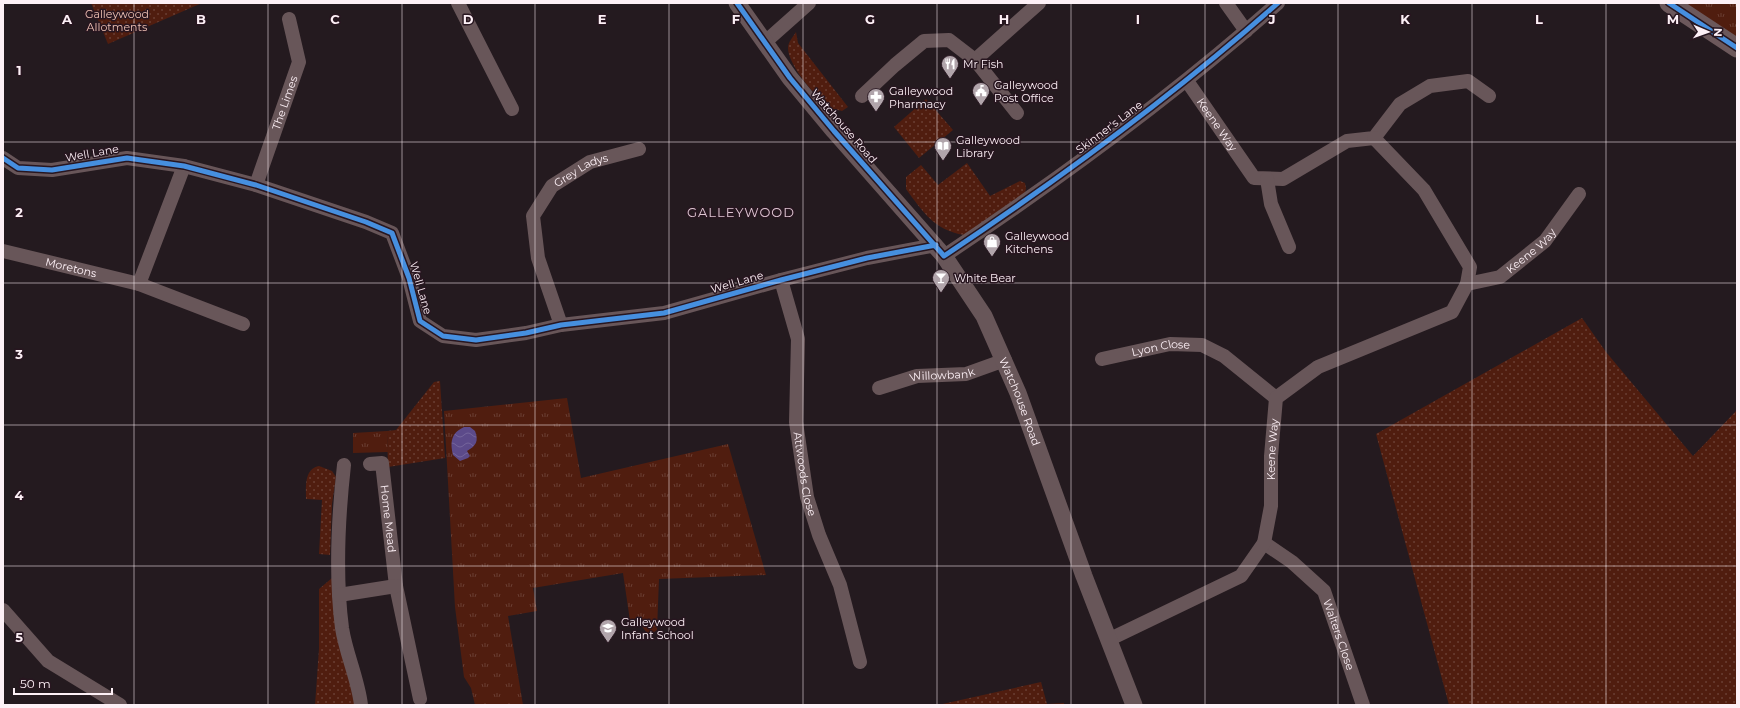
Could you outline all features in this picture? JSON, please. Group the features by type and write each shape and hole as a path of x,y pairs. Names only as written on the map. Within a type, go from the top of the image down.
{"main road":[{"path":"1669,3 1737,48"}],"street":[{"path":"458,3 512,109"},
{"name":"Watchouse Road","path":"737,3 790,78 834,131 940,250 984,316 1005,360 1108,640 1134,705"},
{"path":"764,43 809,3"},
{"path":"975,60 1040,3"},
{"path":"1226,3 1246,31"},
{"name":"Skinner's Lane","path":"940,250 1044,189 1187,81 1278,3"},
{"name":"The Limes","path":"256,185 299,62 289,19"},
{"path":"862,96 895,65 924,42 949,40 975,60 1017,113"},
{"name":"Keene Way","path":"1187,81 1254,178 1283,179 1347,141 1374,138"},
{"path":"1276,398 1318,367 1452,312 1467,284 1470,267 1424,190 1374,138 1400,104 1430,86 1468,81 1489,96"},
{"name":"Grey Ladys","path":"561,326 538,258 533,216 552,186 590,162 639,149"},
{"name":"Well Lane","path":"3,158 18,168 52,170 127,158 184,166 256,185 366,222 392,233 410,278 420,321 443,336 476,340 526,333 561,326 664,313 781,280 867,258 940,250"},
{"path":"139,284 184,166"},
{"path":"1267,179 1271,204 1289,247"},
{"name":"Keene Way","path":"1467,284 1500,277 1545,241 1579,194"},
{"name":"Moretons","path":"3,251 139,284 243,324"},
{"name":"Attwoods Close","path":"781,280 798,339 799,349 796,422 807,497 820,536 843,593 860,662"},
{"name":"Lyon Close","path":"1102,359 1170,344 1202,346 1224,356 1276,398"},
{"name":"Willowbank","path":"879,388 917,376 966,374 1005,360"},
{"name":"Keene Way","path":"1108,640 1240,576 1264,543 1270,506 1271,456 1276,398"},
{"name":"Home Mead","path":"370,464 382,463 396,586 420,700"},
{"path":"344,465 340,503 338,570 342,630 361,705"},
{"name":"Walters Close","path":"1264,543 1292,562 1324,592 1363,705"},
{"path":"340,595 396,586"},
{"path":"3,610 48,661 120,705"}],"green space":[{"name":"Galleywood Allotments","path":"91,3 202,3 108,44"},
{"path":"1682,3 1737,3 1737,39"},
{"path":"796,32 798,43 848,107 842,111 829,107 803,80 792,63 788,46"},
{"path":"926,99 953,130 919,158 894,127"},
{"path":"967,163 990,196 1020,181 1025,183 1026,188 1025,193 964,235 945,229 930,219 906,189 906,177 921,165 938,185"},
{"path":"1582,318 1606,352 1693,456 1737,410 1737,705 1449,705 1376,434"},
{"path":"440,381 445,458 388,467 387,431 396,430 434,382"},
{"path":"567,398 581,478 728,444 766,575 659,579 657,630 649,636 636,618 630,621 623,573 533,588 537,611 508,616 523,705 475,705 471,688 464,677 455,607 444,411"},
{"path":"387,431 388,452 353,453 353,433"},
{"path":"319,466 332,471 336,477 332,504 330,555 319,554 322,500 306,499 306,484 308,475 314,468"},
{"path":"332,578 357,705 315,705 319,649 319,589"},
{"path":"1041,682 1047,704 1064,703 1064,705 938,705"}],"water":[{"path":"464,427 470,427 475,431 477,440 475,445 467,451 470,456 460,461 453,455 452,438 456,432"}],"cycle path":[{"path":"737,3 790,78 834,131 944,256 1031,197 1116,135 1198,71 1278,3"},
{"path":"1669,3 1737,48"},
{"path":"3,158 18,168 52,170 127,158 184,166 256,185 366,222 392,233 409,278 420,321 443,336 476,340 526,333 561,325 664,313 781,280 867,258 936,245"}],"place":[{"name":"Mr Fish","path":"950,79"},
{"name":"Galleywood Post Office","path":"981,106"},
{"name":"Galleywood Pharmacy","path":"876,112"},
{"name":"Galleywood Library","path":"943,161"},
{"name":"Galleywood Kitchens","path":"992,257"},
{"name":"White Bear","path":"941,293"},
{"name":"Galleywood Infant School","path":"608,643"}],"district":[{"name":"GALLEYWOOD","path":"741,212"}]}
